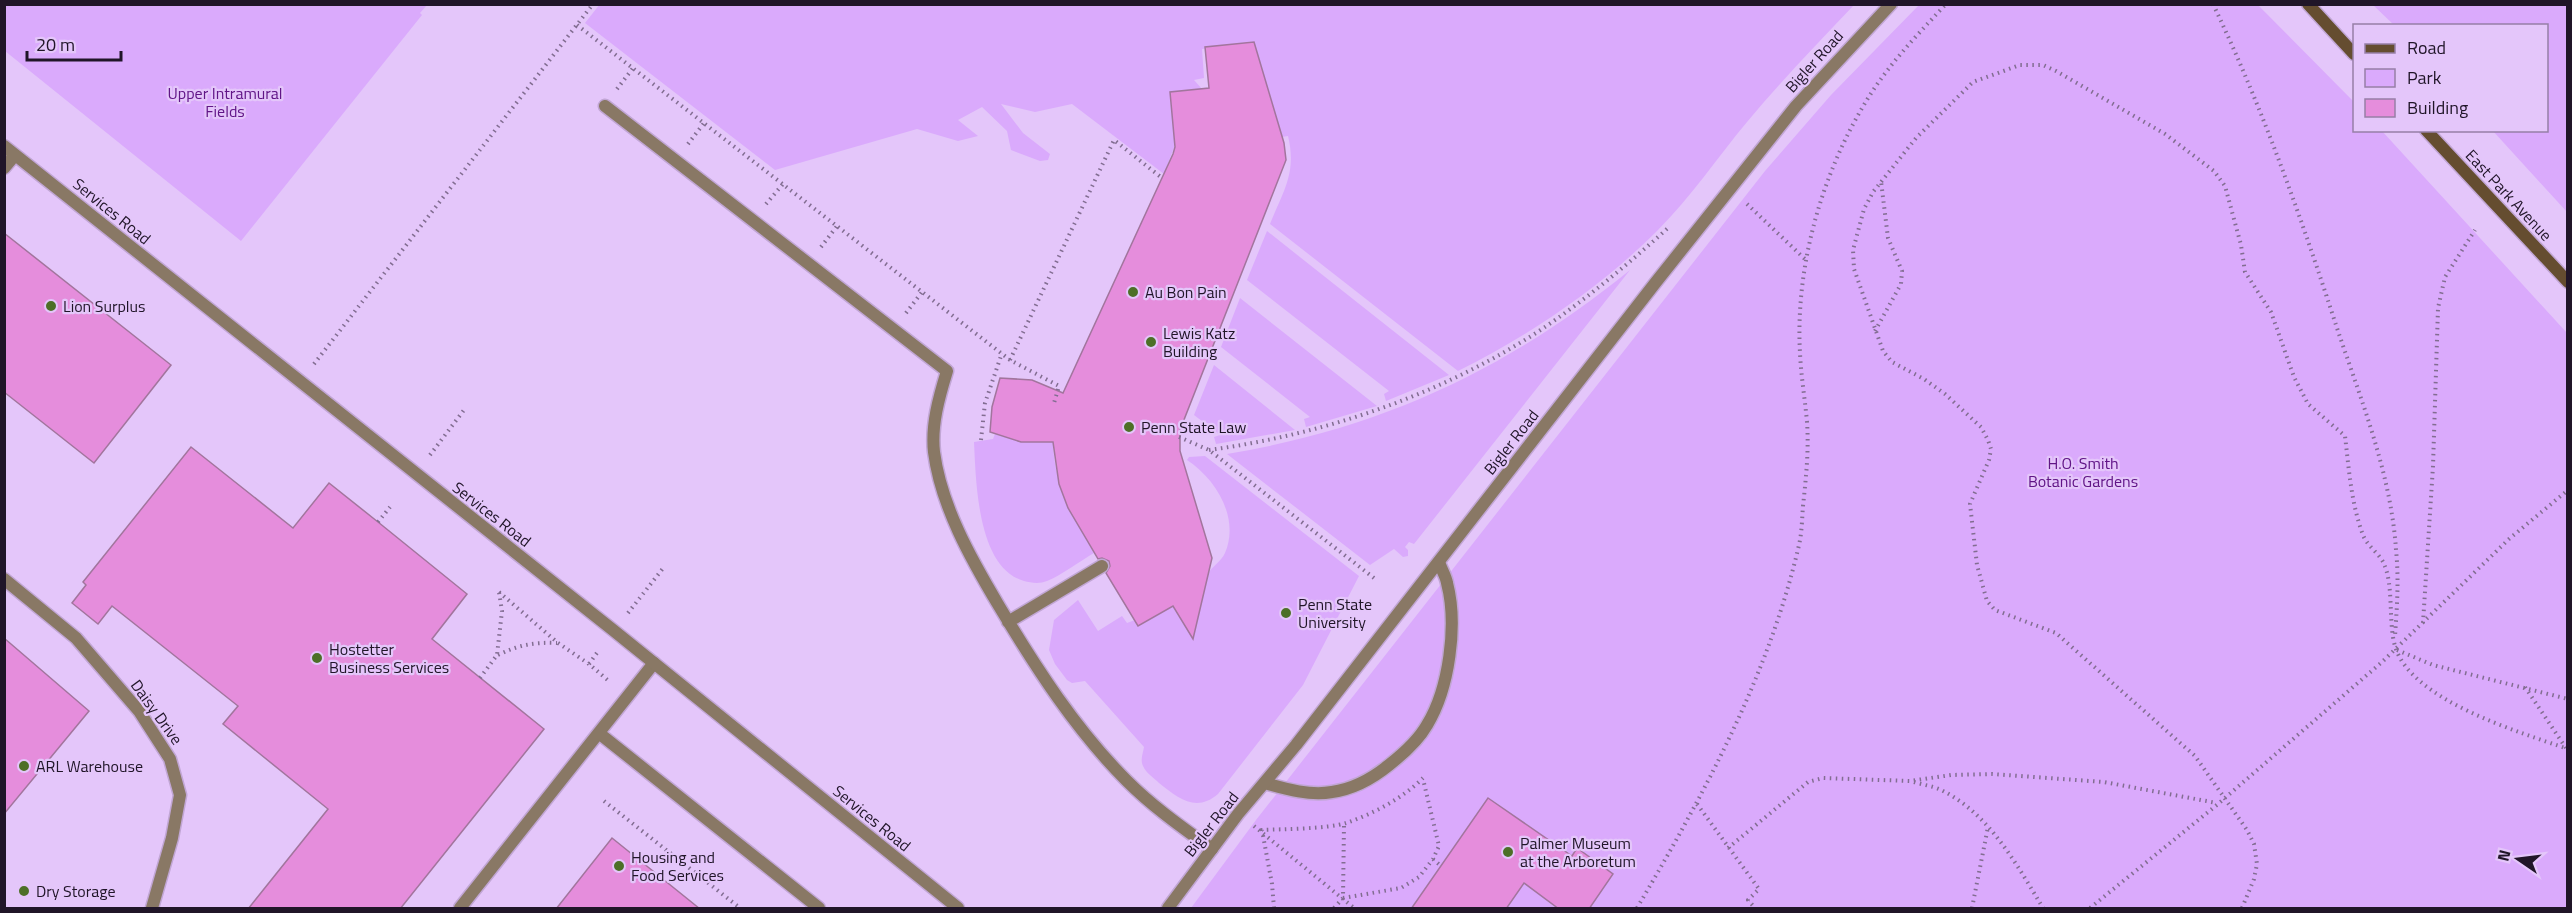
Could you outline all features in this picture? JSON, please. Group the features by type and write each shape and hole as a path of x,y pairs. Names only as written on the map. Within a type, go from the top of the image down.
{"main road":[{"path":"2308,4 2353,52"},
{"name":"East Park Avenue","path":"2428,132 2568,282"}],"street":[{"name":"Bigler Road","path":"1168,909 1212,849 1796,106 1854,41 1891,4"},
{"path":"605,106 947,371 936,416 934,451 942,487 979,573 1048,684 1106,759 1148,800 1212,849"},
{"name":"Services Road","path":"4,146 654,663 958,909"},
{"path":"4,168 15,155"},
{"path":"1265,783 1299,792 1330,793 1350,789 1377,775 1403,754 1426,726 1447,675 1451,635 1447,583 1438,562"},
{"path":"1008,622 1102,566"},
{"name":"Daisy Drive","path":"4,579 76,638 139,711 170,759 180,795 172,838 152,909"},
{"path":"460,909 654,663"},
{"path":"600,734 819,909"}],"path":[{"path":"312,366 593,4"},
{"path":"1637,909 1697,804 1734,729 1778,618 1800,543 1808,450 1799,323 1807,261 1823,197 1860,112 1892,65 1946,4"},
{"path":"2213,4 2248,78 2303,220 2384,478 2396,547 2398,587 2394,642"},
{"path":"577,25 1010,360 1059,386 1054,403"},
{"path":"2242,909 2254,879 2257,864 2254,844 2247,830 2195,756 2056,633 1995,610 1987,601 1977,565 1970,504 1989,460 1991,449 1988,440 1981,427 1945,394 1924,379 1892,362 1883,351 1854,269 1853,250 1864,209 1881,181 1916,138 1973,82 2020,65 2043,65 2088,87 2165,134 2214,171 2225,186 2241,245 2245,273 2271,312 2294,377 2308,404 2345,436 2352,495 2363,538 2384,564 2396,650 2414,677 2450,702 2504,726 2567,749"},
{"path":"1010,360 1114,140 1162,178"},
{"path":"1875,332 1901,284 1902,272 1888,238 1881,181"},
{"path":"1740,198 1807,261"},
{"path":"1209,450 1261,443 1316,430 1386,407 1458,376 1526,339 1561,315 1608,281 1670,227"},
{"path":"2423,624 2433,466 2438,308 2445,277 2475,230"},
{"path":"981,440 985,404 1002,353"},
{"path":"430,455 464,410"},
{"path":"1179,437 1209,450 1374,578"},
{"path":"2090,909 2218,804 2237,785 2396,650 2509,539 2568,490"},
{"path":"378,522 390,507"},
{"path":"630,611 664,567"},
{"path":"497,655 502,611 499,592 558,643 589,664 628,697"},
{"path":"480,678 497,655 517,646 537,642 558,643"},
{"path":"589,664 599,650"},
{"path":"2396,650 2433,665 2568,699"},
{"path":"2525,687 2567,749"},
{"path":"1728,848 1808,782 1823,778 1910,781 1951,775 1992,774 2103,782 2218,804"},
{"path":"1262,830 1344,824 1410,790 1423,778 1439,846 1433,860 1419,877 1401,888 1343,898"},
{"path":"1910,781 1939,789 1948,794 1988,826 2018,866 2043,909"},
{"path":"604,801 740,909"},
{"path":"1697,804 1759,889 1748,900 1755,909"},
{"path":"1334,909 1343,898 1344,824"},
{"path":"1252,825 1262,830 1354,909"},
{"path":"1972,909 1988,826"},
{"path":"1262,830 1274,909"},
{"path":"1433,860 1441,866"}],"green space":[{"path":"600,4 1854,5 1760,107 1670,217 1636,251 1588,291 1538,326 1458,371 1270,224 1290,171 1290,149 1288,136 1282,137 1254,42 1202,49 1204,78 1194,80 1202,89 1170,93 1175,145 1164,174 1072,104 1035,112 1001,104 1023,133 1050,154 1048,160 1040,161 1011,150 1007,131 982,107 958,120 978,136 958,141 917,129 775,170 585,23"},
{"name":"Upper Intramural Fields","path":"4,5 427,5 420,13 422,15 241,241 5,51"},
{"name":"H.O. Smith Botanic Gardens","path":"1919,5 2258,5 2353,101 2353,132 2383,132 2567,333 2567,908 1191,908 1256,820 1765,171 1831,95"},
{"path":"2373,5 2567,5 2567,212 2494,132 2548,132 2548,24 2393,24"},
{"path":"1267,231 1449,375 1386,401 1384,394 1389,391 1247,280"},
{"path":"1630,270 1414,544 1409,542 1405,547 1408,550 1408,556 1403,557 1394,549 1370,565 1227,454 1284,443 1339,428 1441,389 1490,365 1538,337"},
{"path":"1240,298 1377,406 1306,427 1304,419 1310,417 1221,347"},
{"path":"1214,365 1295,430 1216,444 1214,437 1220,435 1194,415"},
{"path":"995,434 1024,441 1053,439 1056,470 1065,499 1094,553 1044,582 1027,582 1008,573 988,542 978,500 974,442 993,439"},
{"path":"1205,456 1359,576 1303,685 1218,794 1210,800 1195,803 1173,794 1144,769 1142,756 1144,747 1085,681 1072,683 1067,680 1055,664 1049,650 1054,620 1078,600 1098,631 1122,616 1127,623 1135,620 1139,626 1166,610 1169,600 1193,638 1208,574 1225,553 1229,540 1227,513 1222,500 1207,478 1187,460 1189,457"}],"building":[{"name":"Lewis Katz Building","path":"1254,42 1284,143 1286,160 1180,430 1180,451 1212,558 1193,639 1173,606 1138,626 1106,573 1110,566 1109,561 1098,559 1068,508 1059,484 1053,442 1021,442 990,432 992,407 1000,378 1032,380 1063,393 1173,154 1175,147 1170,92 1209,88 1205,47"},
{"name":"Lion Surplus","path":"4,233 171,365 94,463 4,392"},
{"name":"Hostetter Business Services","path":"191,447 293,528 329,483 378,522 467,594 432,639 544,729 400,909 248,909 328,809 223,724 238,706 112,606 98,624 72,603 86,585 83,582"},
{"name":"ARL Warehouse","path":"4,638 89,711 4,814"},
{"name":"Palmer Museum at the Arboretum","path":"1488,798 1572,856 1577,848 1613,874 1589,909 1559,909 1524,883 1506,909 1411,909"},
{"name":"Housing and Food Services","path":"612,838 700,909 556,909"}],"place":[{"name":"Au Bon Pain","path":"1133,292"},
{"name":"Lion Surplus","path":"51,306"},
{"name":"Lewis Katz Building","path":"1151,342"},
{"name":"Penn State Law","path":"1129,427"},
{"name":"Penn State University","path":"1286,613"},
{"name":"Hostetter Business Services","path":"317,658"},
{"name":"ARL Warehouse","path":"24,766"},
{"name":"Palmer Museum at the Arboretum","path":"1508,852"},
{"name":"Housing and Food Services","path":"619,866"},
{"name":"Dry Storage","path":"24,891"}]}
